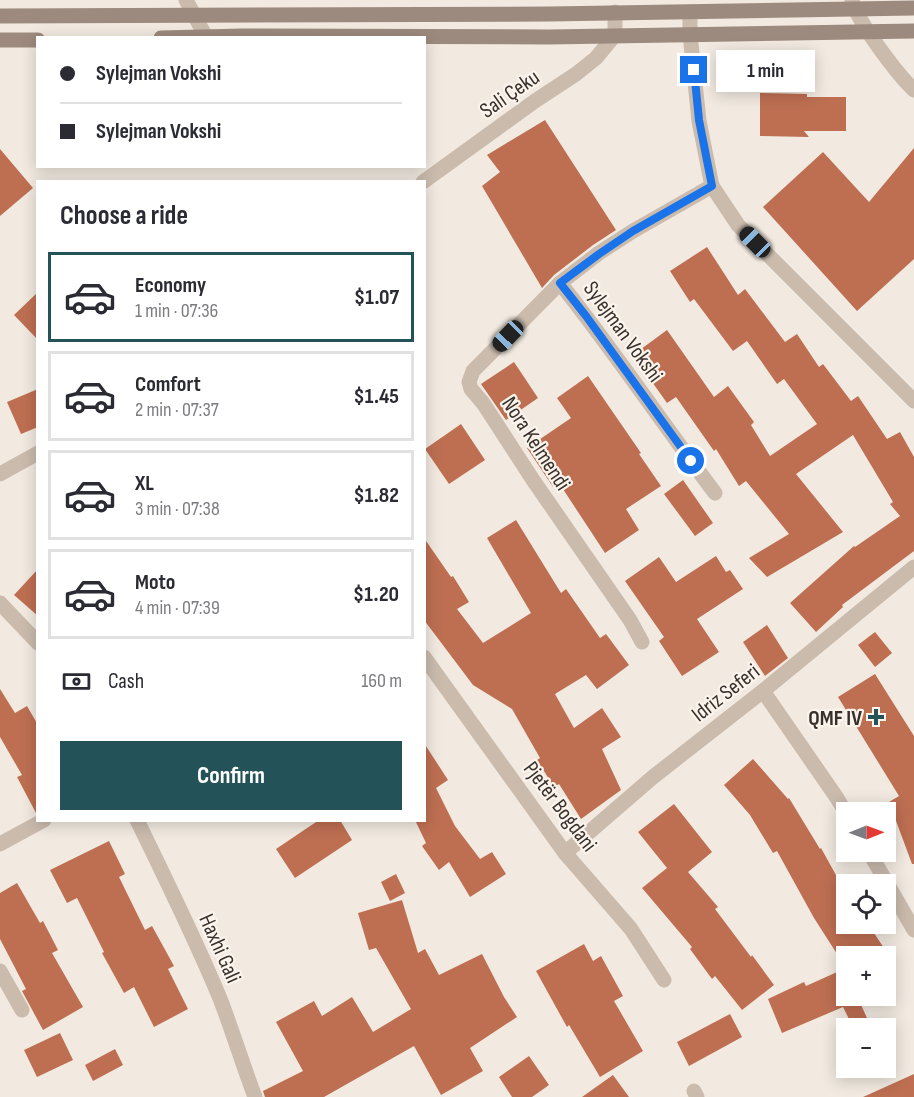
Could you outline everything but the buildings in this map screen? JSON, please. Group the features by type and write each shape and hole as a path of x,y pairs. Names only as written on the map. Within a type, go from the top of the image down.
{"main road":[{"path":"0,16 690,12 853,4 914,8"},
{"path":"426,37 549,37 914,31"},
{"path":"0,40 36,40"}],"street":[{"path":"186,0 206,36"},
{"path":"853,4 868,31 904,81 914,90"},
{"path":"615,12 615,35"},
{"path":"690,12 690,34 699,120 712,186 738,225 914,401"},
{"name":"Sali Çeku","path":"426,180 576,74 596,57 615,35"},
{"name":"Sylejman Vokshi","path":"712,186 633,231 560,283 716,493"},
{"name":"Nora Kelmendi","path":"560,283 473,371 469,382 533,480 630,620 642,642"},
{"path":"0,474 36,454"},
{"name":"Idriz Seferi","path":"565,853 653,777 763,691 914,567"},
{"path":"0,603 36,641"},
{"name":"Pjetër Bogdani","path":"426,660 565,853 631,928 664,980"},
{"path":"763,691 839,802"},
{"path":"0,844 40,822"},
{"name":"Haxhi Gali","path":"138,822 208,971 255,1097"},
{"path":"875,862 914,930"},
{"path":"0,971 22,1010"}],"place":[{"name":"QMF IV","path":"876,717"}],"route":[{"path":"691,461 560,283 633,231 712,186 699,120 694,70"}]}
